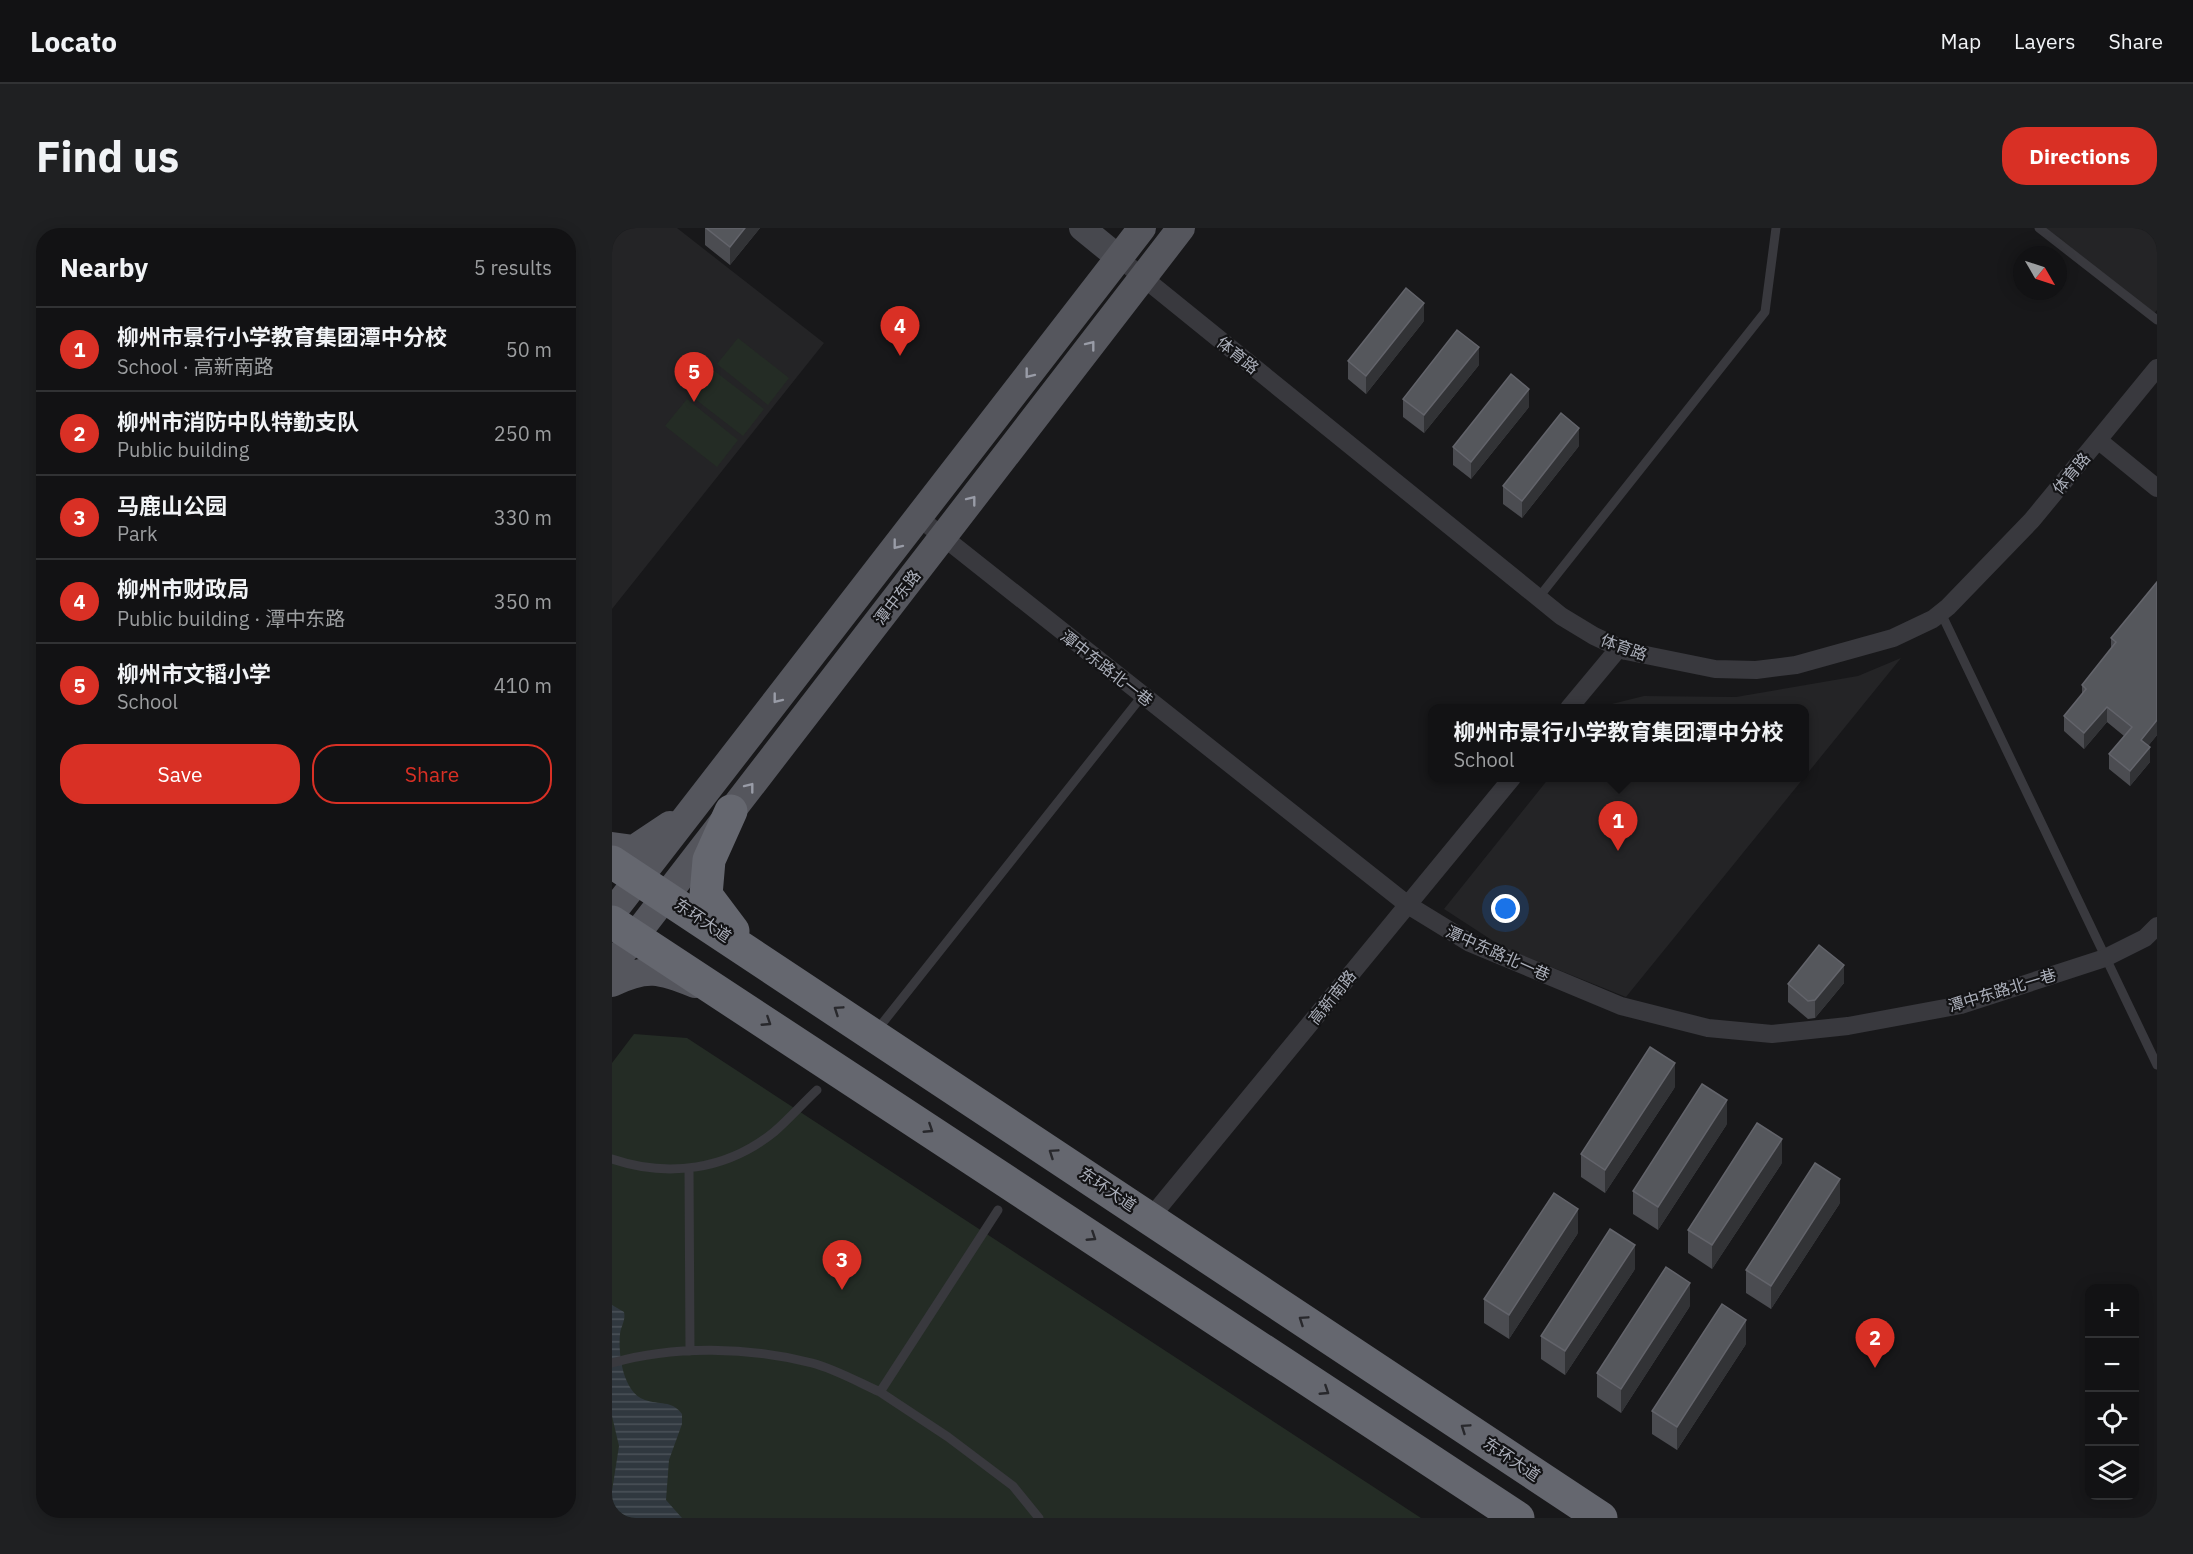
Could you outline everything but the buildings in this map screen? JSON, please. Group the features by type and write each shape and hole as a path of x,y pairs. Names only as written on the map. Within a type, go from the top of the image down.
{"highway":[{"path":"731,811 709,860 706,895 725,923 762,960"},
{"name":"东环大道","path":"625,870 1151,1217 1601,1518"},
{"path":"624,929 1518,1518"}],"main road":[{"name":"潭中东路","path":"612,914 625,870 703,795 1142,228"},
{"name":"潭中东路","path":"612,966 624,929 666,896 1181,228"},
{"path":"612,846 634,849 665,830 703,795"},
{"path":"612,983 636,972 665,972 725,994"}],"street":[{"path":"1082,228 1119,258"},
{"name":"体育路","path":"1119,258 1539,597 1593,636 1619,648 1674,662 1715,669 1756,670 1796,665 1893,638 1941,613 2032,520 2098,440 2157,488"},
{"path":"2098,440 2157,368"},
{"name":"潭中东路北一巷","path":"918,517 1408,905 1470,944 1621,1006 1708,1028 1772,1034 1848,1026 1961,1005 2105,958 2145,938 2157,926"},
{"path":"1572,704 1619,648"},
{"name":"高新南路","path":"1151,1217 1508,782"}],"lane":[{"path":"1539,597 1765,312 1776,228"},
{"path":"2039,228 2157,320"},
{"path":"1941,613 2157,1065"},
{"path":"874,1034 1142,696"},
{"path":"612,1159 639,1168 689,1168 710,1164 739,1153 765,1138 817,1090"},
{"path":"689,1168 690,1352"},
{"path":"880,1392 998,1210"},
{"path":"612,1363 630,1358 690,1352 743,1352 813,1364 880,1392 948,1437 1013,1486 1039,1518"}],"shaded area":[{"path":"612,228 677,228 824,343 612,609"},
{"path":"2039,228 2157,228 2157,310 2152,316 2067,250 2067,246 2062,246"},
{"path":"738,338 789,378 768,405 717,364"},
{"path":"712,369 764,409 743,436 691,396"},
{"path":"687,399 738,440 717,467 665,426"},
{"path":"1901,658 1809,772 1809,704 1612,704 1644,696 1736,697 1858,676"},
{"path":"1546,782 1801,782 1626,997 1504,948 1444,909"},
{"path":"634,1034 687,1038 1421,1518 612,1518 612,1063"},
{"path":"612,1305 624,1312 620,1334 621,1362 632,1390 645,1400 670,1405 682,1414 682,1424 669,1460 666,1500 682,1518 612,1518 612,1491 619,1446 612,1416"}],"place":[{"name":"柳州市财政局","path":"900,356"},
{"name":"柳州市文韬小学","path":"694,402"},
{"name":"柳州市景行小学教育集团潭中分校","path":"1618,851"},
{"name":"马鹿山公园","path":"842,1290"},
{"name":"柳州市消防中队特勤支队","path":"1875,1368"}]}
